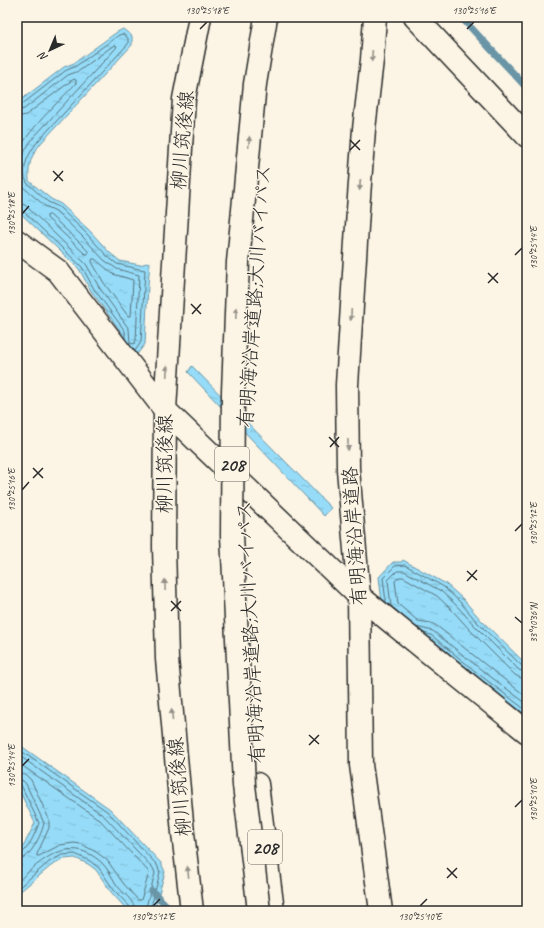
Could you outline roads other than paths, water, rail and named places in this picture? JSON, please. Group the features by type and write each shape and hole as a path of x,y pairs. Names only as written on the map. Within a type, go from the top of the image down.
{"main road":[{"name":"柳川筑後線","path":"192,911 183,833 167,659 164,547 164,410 184,99 200,17"},
{"name":"有明海沿岸道路;大川バイパス","path":"260,911 244,784 232,535 233,392 238,262 255,84 266,17"},
{"name":"有明海沿岸道路;大川バイパス","path":"273,911 257,784 243,536 246,394 253,263 268,86 280,17"},
{"name":"有明海沿岸道路","path":"375,17 372,60 364,129 347,385 348,470 359,596 361,765 381,911"},
{"path":"415,17 527,136"},
{"path":"17,241 58,271 164,410 359,596 527,732"}],"water":[{"path":"123,29 132,36 132,45 41,143 31,160 29,181 51,199 61,204 120,261 140,265 150,262 145,344 132,361 121,345 122,333 91,291 79,269 17,210 17,103 64,67 74,63"},
{"path":"192,366 331,508 324,516 188,372"},
{"path":"403,560 446,584 463,599 481,620 527,665 527,716 477,678 383,611 379,577 393,562 401,562"},
{"path":"17,743 110,809 161,863 165,872 154,911 128,911 111,892 96,870 88,864 75,858 64,859 51,866 17,894 17,854 23,847 35,823 17,786"}],"waterway":[{"path":"461,17 527,88"},
{"path":"152,891 172,911"}]}
